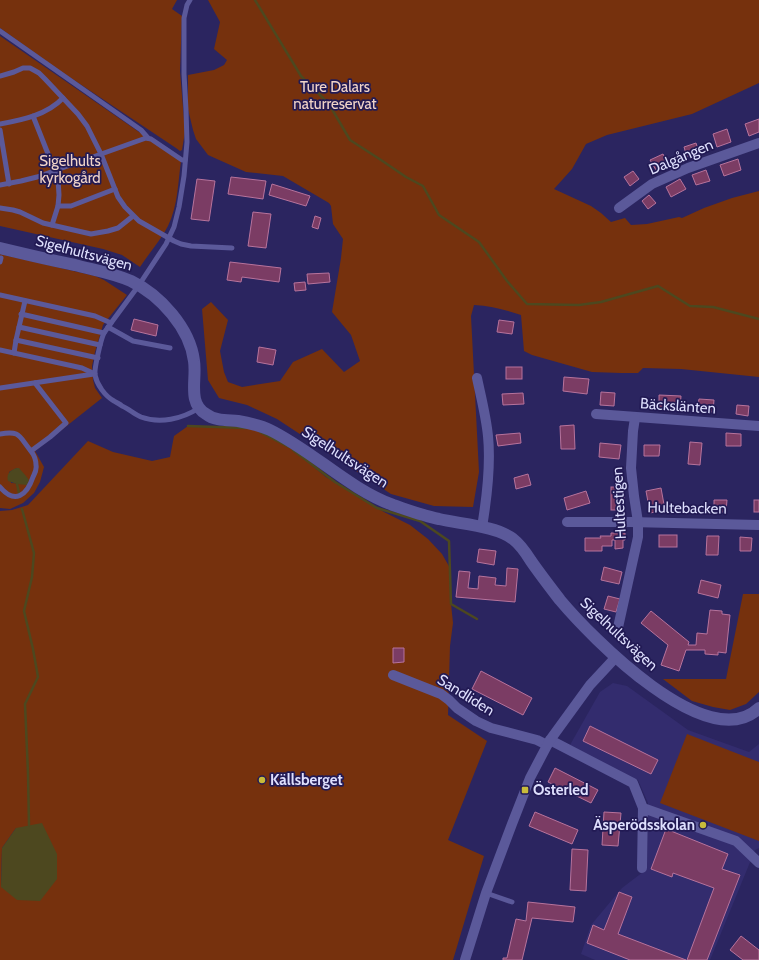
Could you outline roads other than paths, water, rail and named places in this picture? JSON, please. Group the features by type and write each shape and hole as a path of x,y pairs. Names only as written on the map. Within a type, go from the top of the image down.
{"street":[{"name":"Dalgången","path":"619,208 652,184 688,168 759,143"},
{"name":"Sigelhultsvägen","path":"0,256 114,275 139,285 169,310 180,325 188,340 193,352 194,360 194,396 202,412 213,418 252,423 262,426 293,442 355,485 390,504 439,519 502,532 514,539 522,547 558,598 616,657 636,674 677,703 710,718 732,721 754,714 759,708"},
{"path":"477,378 488,435 489,457 488,484 482,527"},
{"name":"Bäckslänten","path":"596,414 759,426"},
{"name":"Hultestigen","path":"617,632 638,537 638,522 632,468 633,431 635,418"},
{"name":"Hultebacken","path":"567,522 759,525"},
{"path":"465,960 486,893 530,778 549,742 590,685 616,657"},
{"name":"Sandliden","path":"393,675 441,694 457,708 476,721 491,728 549,742 633,783 643,808"},
{"path":"642,868 643,808 736,841 759,863"}],"lane":[{"path":"190,0 187,5 184,18 184,74 187,135 184,176 179,207 169,238 139,285 104,333 100,345 95,374 103,392 113,401 132,413 142,417 164,420 190,414 199,408"},
{"path":"0,31 142,130 148,138 182,160 185,160"},
{"path":"0,76 23,68 30,68 39,73 63,98 87,126 101,154 118,197 139,222 181,244 191,246 232,248"},
{"path":"0,124 33,116 53,106 63,98"},
{"path":"33,116 58,179 58,206 52,225"},
{"path":"0,130 9,184"},
{"path":"0,185 37,177 148,138"},
{"path":"58,206 71,206 115,189"},
{"path":"0,208 20,212 52,225 91,234 118,228 133,216"},
{"path":"0,295 95,316 133,341 170,348"},
{"path":"14,353 21,314 25,301"},
{"path":"21,314 104,333"},
{"path":"19,327 100,345"},
{"path":"16,340 98,358"},
{"path":"0,350 82,368 95,374"},
{"path":"0,388 95,374"},
{"path":"31,451 66,423 35,383"},
{"path":"0,434 10,432 16,433 20,436 34,455 37,467 31,484 21,496 9,496 0,487"},
{"path":"486,893 512,902"}],"waterway":[{"path":"255,0 301,76 329,104 350,140 406,177 423,186 439,215 479,242 507,281 527,304 579,305 601,302 658,286 690,306 713,307 759,319"},
{"path":"188,426 247,428"},
{"path":"260,432 289,447"},
{"path":"293,450 335,482 377,508 420,521 449,541 451,604 477,619"},
{"path":"17,484 19,493"},
{"path":"22,509 34,553 32,577 24,611 38,677 25,704 29,825"}],"place":[{"name":"Källsberget","path":"262,780"},
{"name":"Österled","path":"525,790"},
{"name":"Äsperödsskolan","path":"703,825"}],"park label":[{"name":"Ture Dalars naturreservat","path":"335,96"},
{"name":"Sigelhults kyrkogård","path":"70,170"}]}
